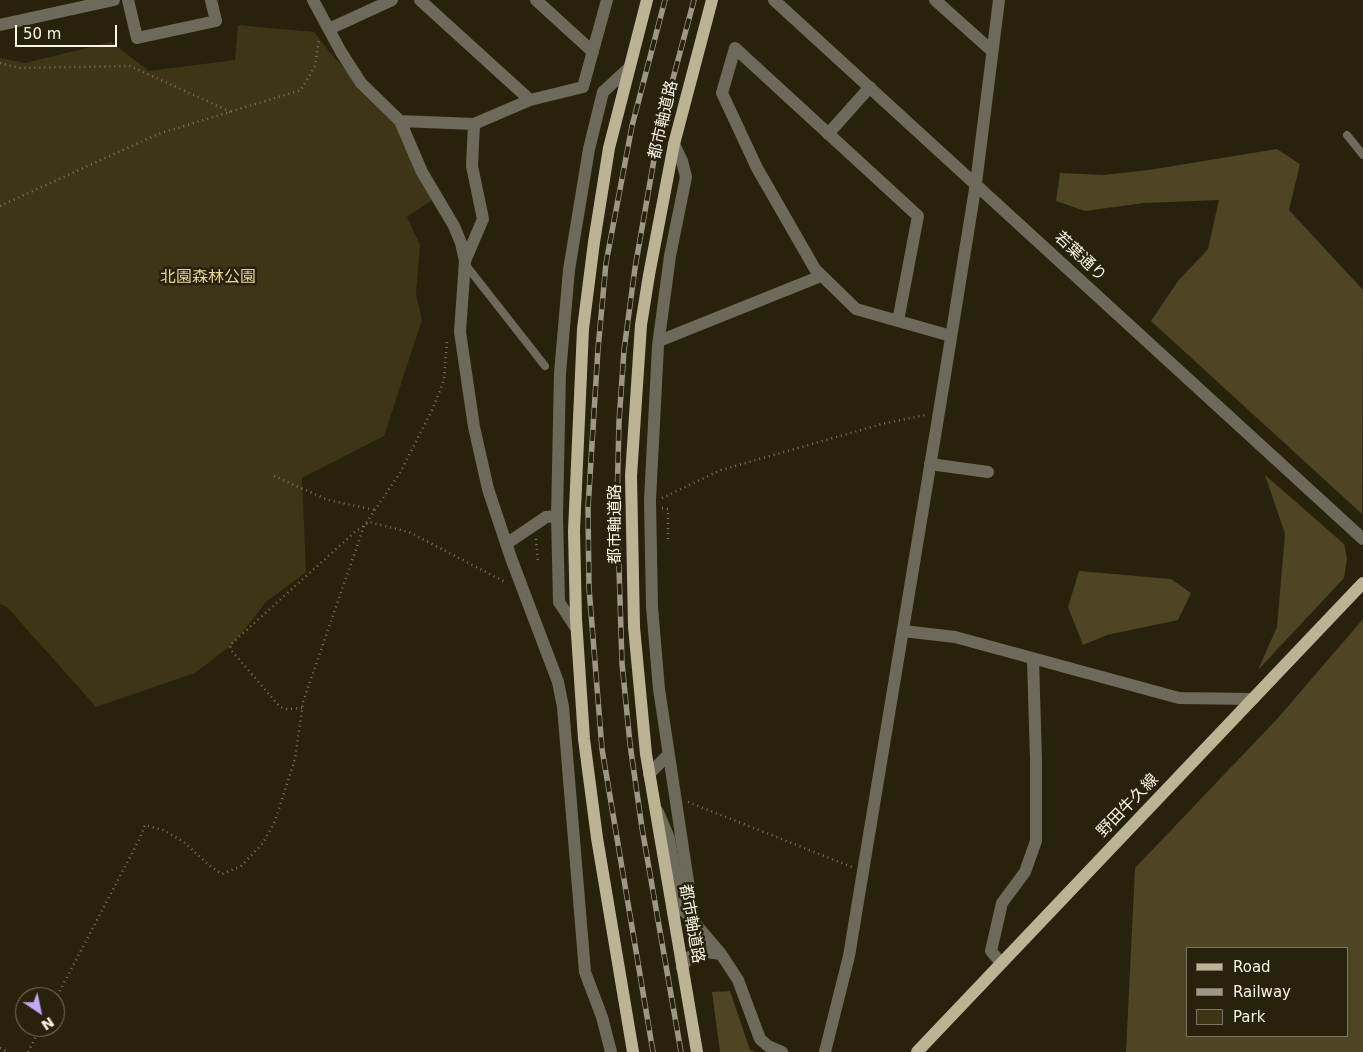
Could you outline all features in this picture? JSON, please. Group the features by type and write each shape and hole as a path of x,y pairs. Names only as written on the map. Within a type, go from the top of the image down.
{"main road":[{"path":"633,1052 597,838 584,739 576,628 574,531 583,328 609,148 647,0"},
{"name":"都市軸道路","path":"697,1052 682,968 677,910 649,774 634,627 632,476 641,325 674,144 712,0"},
{"name":"野田牛久線","path":"917,1052 1363,583"}],"street":[{"path":"0,25 114,0"},
{"path":"128,0 137,38 216,21 211,0"},
{"path":"314,0 324,32 361,83 400,120 422,172 454,226 465,262"},
{"path":"324,32 392,0"},
{"path":"420,0 530,100"},
{"path":"536,0 593,52"},
{"path":"400,120 474,124 530,100 583,87 607,0"},
{"name":"若葉通り","path":"774,0 1363,539"},
{"path":"935,0 992,51"},
{"path":"826,1052 849,956 903,631 976,183 999,0"},
{"path":"898,321 918,216 735,48 722,93 757,168 815,269 856,309 898,321 951,336"},
{"path":"576,628 559,602 557,516 560,373 569,270 590,149 603,92 629,68"},
{"path":"828,134 870,87"},
{"path":"474,124 472,166 483,219 465,262 460,322 474,427 488,489 506,544 558,682 564,707 585,972 602,1017 611,1052"},
{"path":"674,144 682,161 686,177 670,256 659,341 653,412 650,500 652,607 659,689 674,800 690,895 689,903 677,910 721,954 738,980 760,1039 768,1046 782,1052"},
{"path":"659,341 821,276"},
{"path":"930,464 988,472"},
{"path":"506,544 546,518 557,516"},
{"path":"903,631 955,637 1033,660 1179,698 1253,699"},
{"path":"1001,963 991,952 1002,902 1024,872 1036,841 1033,660"},
{"path":"649,774 668,756"},
{"path":"682,968 688,958 697,953 721,954"}],"lane":[{"path":"1346,135 1363,155"},
{"path":"465,262 545,366"}],"path":[{"path":"0,206 158,134 301,90 315,66 324,32"},
{"path":"0,63 20,68 130,66 231,112"},
{"path":"62,987 145,825 163,830 184,842 211,867 222,874 241,866 263,843 276,821 294,759 302,708 364,526 398,473 400,473 433,408 444,380 447,338"},
{"path":"650,500 660,499 721,470 882,424 939,412"},
{"path":"274,476 328,500 375,510"},
{"path":"668,509 668,543"},
{"path":"302,708 287,709 280,706 231,650 230,645 369,522 395,527 511,585 521,583"},
{"path":"536,534 538,563"},
{"path":"674,800 696,803 826,858 863,871"},
{"path":"28,1052 36,1037"},
{"path":"0,1048 8,1052"}],"green space":[{"name":"北園森林公園","path":"238,25 314,32 333,56 398,128 432,200 407,217 420,245 416,294 422,320 384,436 302,478 306,572 266,602 234,643 195,673 96,707 7,607 0,604 0,58 25,63 111,42 149,71 235,60"}],"shaded area":[{"path":"1277,149 1300,164 1289,210 1363,290 1362,514 1151,321 1178,281 1208,249 1219,200 1144,203 1085,211 1056,201 1060,173 1103,175 1149,170"},
{"path":"1265,475 1344,544 1347,558 1344,578 1258,670 1277,627 1285,534"},
{"path":"1079,571 1171,579 1191,593 1178,620 1107,635 1083,645 1068,607"},
{"path":"1363,619 1363,1052 1126,1052 1135,868 1278,718"},
{"path":"730,991 750,1050 755,1052 720,1052 712,992"}],"railway":[{"path":"653,1052 602,749 589,588 588,508 598,349 606,263 632,126 665,0"},
{"path":"681,1052 642,828 630,744 622,663 617,504 619,422 624,350 635,268 659,131 694,0"}]}
